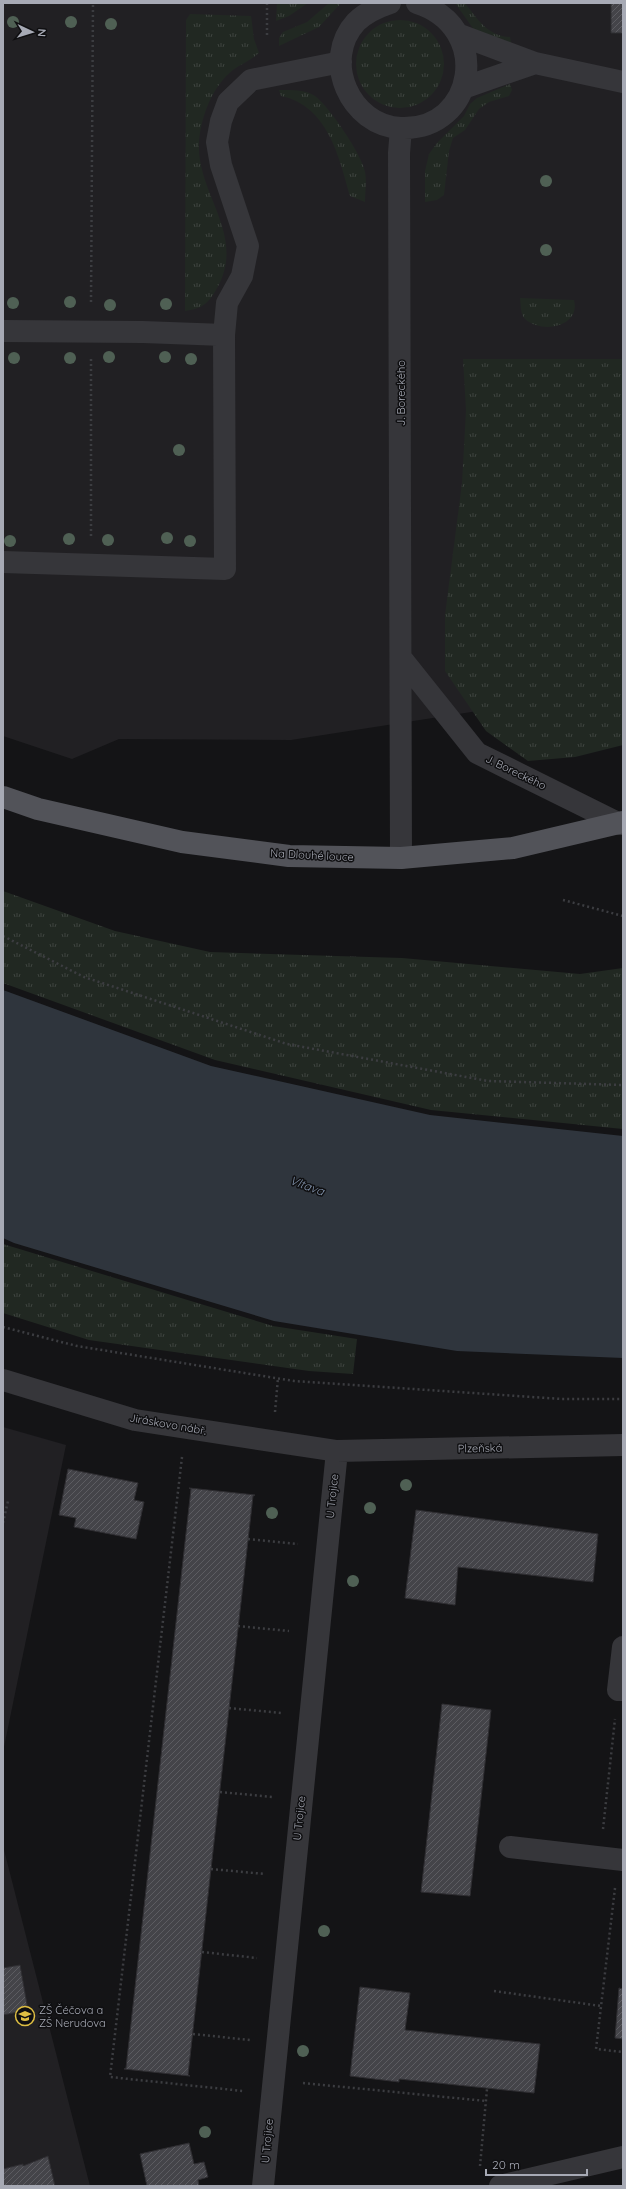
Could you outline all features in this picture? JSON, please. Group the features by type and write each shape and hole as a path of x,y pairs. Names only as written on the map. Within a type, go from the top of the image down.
{"main road":[{"name":"Na Dlouhé louce","path":"3,797 38,809 182,842 289,856 401,858 513,848 622,823"}],"street":[{"path":"390,3 374,9 356,22 345,41 340,62 343,82 351,100 360,110 381,124 401,128 420,126 438,118 452,106 463,88 467,71 466,51 460,35 447,18 432,8 417,3"},
{"path":"460,35 535,63 623,82"},
{"path":"3,562 225,569 224,335 226,303 242,276 248,246 221,165 218,142 221,121 228,102 250,80 340,62"},
{"path":"463,88 535,63"},
{"name":"J. Boreckého","path":"401,128 399,153 402,659 401,858"},
{"path":"3,331 224,335"},
{"name":"J. Boreckého","path":"402,659 477,753 622,823"},
{"name":"Jiráskovo nábř.","path":"3,1380 135,1420 337,1451"},
{"name":"Plzeňská","path":"337,1451 623,1445"},
{"name":"U Trojice","path":"263,2186 337,1451"},
{"path":"621,1690 623,1647"},
{"path":"510,1847 614,1859"},
{"path":"500,2186 623,2157"}],"path":[{"path":"91,565 93,3"},
{"path":"267,35 268,3"},
{"path":"563,900 623,916"},
{"path":"3,936 84,976 287,1044 488,1081 623,1085"},
{"path":"3,1327 77,1346 278,1378 562,1399 623,1400"},
{"path":"275,1413 278,1378"},
{"path":"185,1427 110,2077 486,2101"},
{"path":"3,1523 8,1501"},
{"path":"248,1539 271,1541"},
{"path":"238,1626 262,1628"},
{"path":"621,1690 614,1859 596,2049 623,2052"},
{"path":"229,1708 253,1711"},
{"path":"220,1792 243,1795"},
{"path":"211,1868 235,1871"},
{"path":"202,1952 225,1954"},
{"path":"494,1991 601,2006"},
{"path":"192,2034 277,2043"},
{"path":"480,2171 487,2089"}],"shaded area":[{"path":"3,3 623,3 623,672 497,708 291,740 119,739 72,759 3,736"},
{"path":"3,1427 66,1445 3,1752"},
{"name":"ZŠ Čéčova a ZŠ Nerudova","path":"3,1846 90,2186 3,2186"}],"green space":[{"path":"277,3 308,3 289,16 276,21"},
{"path":"329,3 341,3 319,27 279,46 279,38 283,32 307,22"},
{"path":"455,3 465,3 484,26 496,34 510,37 512,48 477,34"},
{"path":"190,14 251,16 254,39 259,53 226,76 215,90 204,116 200,133 199,154 203,174 223,230 226,249 225,269 216,290 210,299 200,307 185,311 186,20"},
{"path":"391,20 409,20 425,27 437,39 444,55 444,73 437,89 425,101 409,108 391,108 375,101 363,89 356,73 356,55 363,39 375,27"},
{"path":"510,84 512,90 509,96 489,102 479,109 465,130 453,138 449,151 444,195 437,200 425,202 425,171 429,154 437,143 464,116 470,104 477,98"},
{"path":"279,90 297,90 307,92 315,96 321,101 336,120 352,143 363,164 366,179 365,202 350,196 336,150 321,122 310,110 297,102 281,96"},
{"path":"520,298 574,300 575,309 572,316 566,322 550,327 541,326 533,324 523,317"},
{"path":"463,359 623,359 623,745 575,757 528,761 486,731 445,671 445,615 462,483 466,410"},
{"path":"3,891 115,931 210,952 402,958 580,974 623,968 623,1129 431,1110 215,1060 3,983"},
{"path":"3,1244 273,1326 357,1339 353,1374 309,1371 89,1340 3,1313"}],"water":[{"name":"Vltava","path":"3,990 211,1066 430,1115 623,1136 623,1358 457,1351 274,1321 14,1243 3,1238"}],"building":[{"path":"611,3 623,3 623,33 611,33"},
{"path":"68,1469 138,1483 134,1500 144,1502 136,1539 74,1527 76,1518 59,1515"},
{"path":"189,1488 255,1495 253,1496 211,1869 188,2075 190,2076 124,2069 126,2068 191,1489"},
{"path":"416,1510 598,1534 593,1582 458,1567 455,1605 405,1598"},
{"path":"442,1704 491,1710 470,1896 421,1892"},
{"path":"20,1965 28,2010 3,2015 3,1968"},
{"path":"360,1987 410,1993 405,2030 540,2044 534,2093 399,2079 399,2082 350,2076"},
{"path":"619,1988 623,1989 623,2039 615,2038"},
{"path":"189,2143 194,2164 204,2162 208,2177 198,2180 199,2186 147,2186 140,2154"},
{"path":"48,2156 55,2186 3,2186 3,2169 23,2164 23,2166"}],"place":[{"name":"ZŠ Čéčova a ZŠ Nerudova","path":"25,2016"}]}
